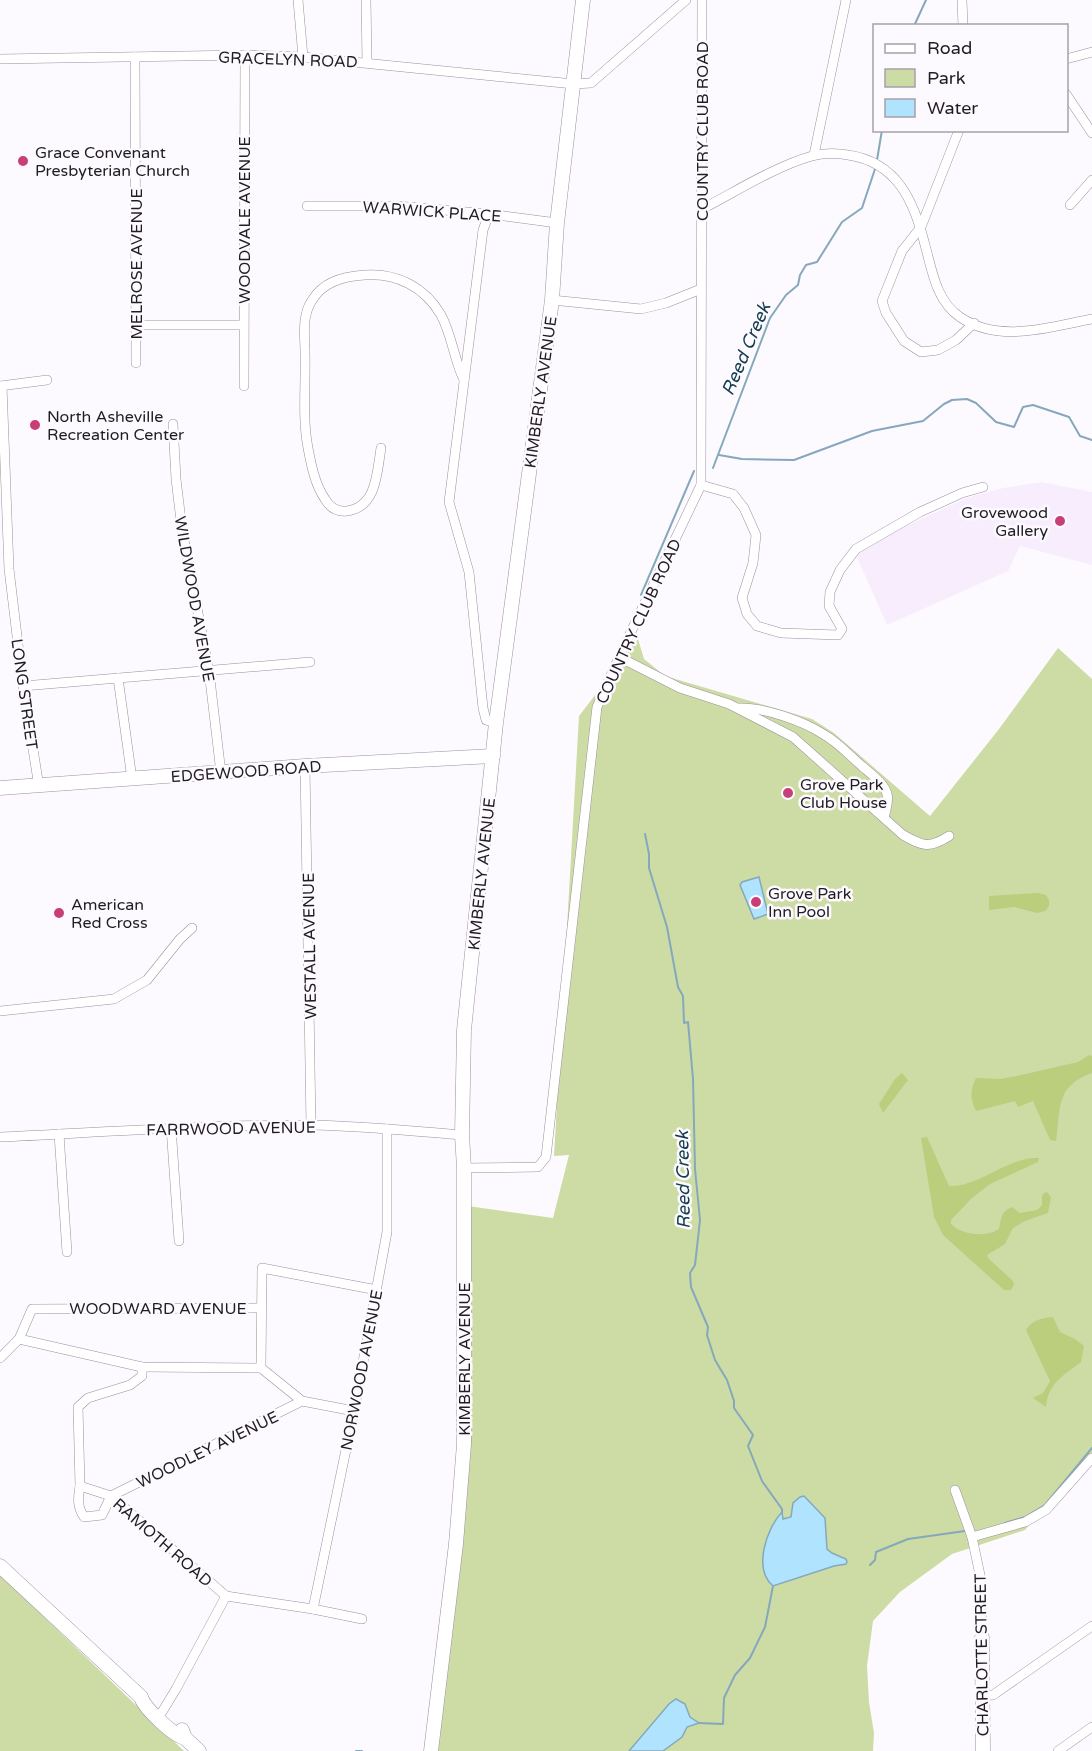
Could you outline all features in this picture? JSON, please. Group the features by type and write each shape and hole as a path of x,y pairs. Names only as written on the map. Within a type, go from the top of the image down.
{"street":[{"path":"298,0 303,57"},
{"path":"366,0 367,62"},
{"name":"KIMBERLY AVENUE","path":"431,1751 456,1544 464,1444 462,1135 465,1030 496,723 552,300 557,223 583,0"},
{"path":"574,84 591,83 686,0"},
{"name":"COUNTRY CLUB ROAD","path":"464,1168 538,1167 546,1157 597,707 701,485 702,0"},
{"path":"814,155 846,0"},
{"path":"962,0 963,24"},
{"path":"1068,58 1092,52"},
{"name":"GRACELYN ROAD","path":"0,59 245,55 303,57 574,84"},
{"name":"WOODVALE AVENUE","path":"244,386 245,55"},
{"name":"MELROSE AVENUE","path":"135,57 136,363"},
{"path":"1068,97 1092,133"},
{"path":"958,132 921,227 902,251 882,301 886,313 904,341 921,352 938,350 956,340 974,323"},
{"path":"702,209 789,165 814,155 843,154 870,159 894,177 910,199 921,227 934,279 945,303 959,316 995,331 1016,332 1092,319"},
{"path":"1070,205 1092,180"},
{"name":"WARWICK PLACE","path":"307,206 397,206 557,223"},
{"path":"489,214 483,230 449,502 469,572 483,708 486,720 496,723"},
{"path":"381,448 375,483 364,505 350,510 337,511 329,506 323,498 313,472 306,418 305,317 314,297 326,286 339,279 383,274 406,282 425,294 442,316 458,369 464,380"},
{"path":"552,300 641,309 666,303 701,289"},
{"path":"136,325 243,325"},
{"path":"1,386 47,380"},
{"name":"LONG STREET","path":"1,386 9,569 23,686 39,787"},
{"name":"WILDWOOD AVENUE","path":"173,424 182,529 209,671 221,773"},
{"path":"701,485 733,494 744,508 756,536 753,563 742,598 747,614 757,626 781,633 825,635 838,635 842,629 829,606 830,592 840,570 856,549 920,512 962,493 983,487"},
{"path":"619,657 680,688 737,708 793,737 903,835 929,846 949,836"},
{"path":"23,686 310,662"},
{"path":"118,678 132,779"},
{"path":"737,708 777,715 825,734 884,788 888,804 884,817"},
{"name":"EDGEWOOD ROAD","path":"0,788 39,787 305,766 493,756"},
{"name":"WESTALL AVENUE","path":"305,766 311,1125"},
{"path":"0,1011 114,999 147,980 180,939 192,928"},
{"name":"FARRWOOD AVENUE","path":"0,1137 171,1127 311,1125 462,1135"},
{"path":"171,1127 179,1242"},
{"name":"NORWOOD AVENUE","path":"313,1609 354,1411 387,1232 387,1129"},
{"path":"59,1134 68,1251"},
{"name":"WOODWARD AVENUE","path":"0,1358 19,1339 32,1309 260,1308 262,1268 377,1290"},
{"path":"260,1308 261,1368"},
{"path":"19,1339 142,1367 261,1368 302,1401 354,1411"},
{"path":"111,1496 102,1515 84,1517 80,1511 78,1501 80,1486 78,1407 88,1398 130,1385 142,1376 142,1367"},
{"name":"WOODLEY AVENUE","path":"111,1496 302,1401"},
{"path":"972,1537 1025,1522 1046,1510 1092,1458"},
{"name":"RAMOTH ROAD","path":"80,1486 111,1496 226,1596"},
{"name":"CHARLOTTE STREET","path":"955,1490 972,1537 980,1575 983,1751"},
{"path":"0,1566 141,1697 146,1698 159,1714 183,1731 185,1738 199,1751"},
{"path":"159,1714 226,1596 362,1619"},
{"path":"983,1696 993,1695 1092,1626"},
{"path":"1058,1751 1092,1727"}],"shaded area":[{"path":"1042,482 1092,492 1092,565 1020,546 1008,571 887,625 856,555 878,539 967,498 1003,488"}],"green space":[{"path":"638,639 644,659 665,676 812,719 834,733 930,816 999,729 1058,648 1092,679 1092,1454 1025,1530 952,1554 900,1592 873,1621 867,1666 874,1733 873,1751 437,1751 457,1575 468,1206 553,1218 569,1155 554,1156 579,716"},
{"path":"1038,893 1046,895 1049,900 1049,906 1045,911 1037,913 1014,907 989,910 989,896"},
{"path":"1089,1055 1092,1056 1092,1073 1071,1084 1066,1092 1060,1108 1056,1141 1050,1140 1033,1101 1018,1107 1015,1101 976,1111 972,1094 976,1078 1000,1079 1017,1076 1078,1062"},
{"path":"902,1073 908,1080 883,1113 879,1104 895,1079"},
{"path":"927,1137 949,1186 971,1182 1016,1162 1039,1158 1038,1162 990,1184 972,1198 951,1220 951,1224 961,1231 988,1234 999,1229 1002,1216 1012,1207 1020,1213 1037,1210 1042,1205 1042,1196 1047,1192 1051,1197 1048,1213 1013,1228 1005,1244 987,1255 1013,1281 1011,1290 1004,1290 943,1235 934,1217 921,1138"},
{"path":"1053,1317 1060,1332 1084,1346 1081,1362 1053,1386 1046,1407 1033,1398 1043,1393 1050,1381 1026,1330 1037,1320"},
{"path":"0,1575 184,1751 0,1751"}],"water":[{"name":"Grove Park Inn Pool","path":"759,877 768,914 754,919 740,885 742,882"},
{"path":"804,1496 825,1518 827,1549 846,1559 847,1562 773,1586 764,1570 764,1549 767,1538 782,1512 783,1519 791,1517 793,1503"},
{"path":"676,1699 685,1704 690,1717 699,1723 687,1727 682,1737 663,1751 629,1751 669,1704"}],"waterway":[{"name":"Reed Creek","path":"915,24 926,0"},
{"name":"Reed Creek","path":"877,160 882,132"},
{"name":"Reed Creek","path":"713,468 770,318 786,295 798,285 800,275 806,265 817,262 842,222 862,208 875,169"},
{"path":"719,455 742,459 794,460 872,431 923,421 944,404 952,400 967,399 976,403 996,422 1014,427 1023,407 1033,405 1069,417 1080,436 1092,440"},
{"name":"Reed Creek","path":"641,595 694,471"},
{"name":"Reed Creek","path":"645,834 649,868 667,927 678,987 683,996 684,1023 688,1022 693,1079 695,1169 700,1220 695,1265 690,1273 691,1287 708,1327 707,1335 715,1360 727,1380 734,1408 753,1435 748,1446 762,1481 782,1512"},
{"path":"1005,1523 1025,1517 1045,1505 1092,1448"},
{"path":"870,1565 875,1560 876,1552 908,1539 965,1531"},
{"name":"Reed Creek","path":"699,1723 723,1724 724,1698 735,1675 750,1658 765,1627 773,1586"},
{"name":"Reed Creek","path":"356,1751 362,1751"}],"place":[{"name":"Grace Convenant Presbyterian Church","path":"23,161"},
{"name":"North Asheville Recreation Center","path":"35,425"},
{"name":"Grovewood Gallery","path":"1060,521"},
{"name":"Grove Park Club House","path":"788,793"},
{"name":"Grove Park Inn Pool","path":"756,902"},
{"name":"American Red Cross","path":"59,913"}]}
